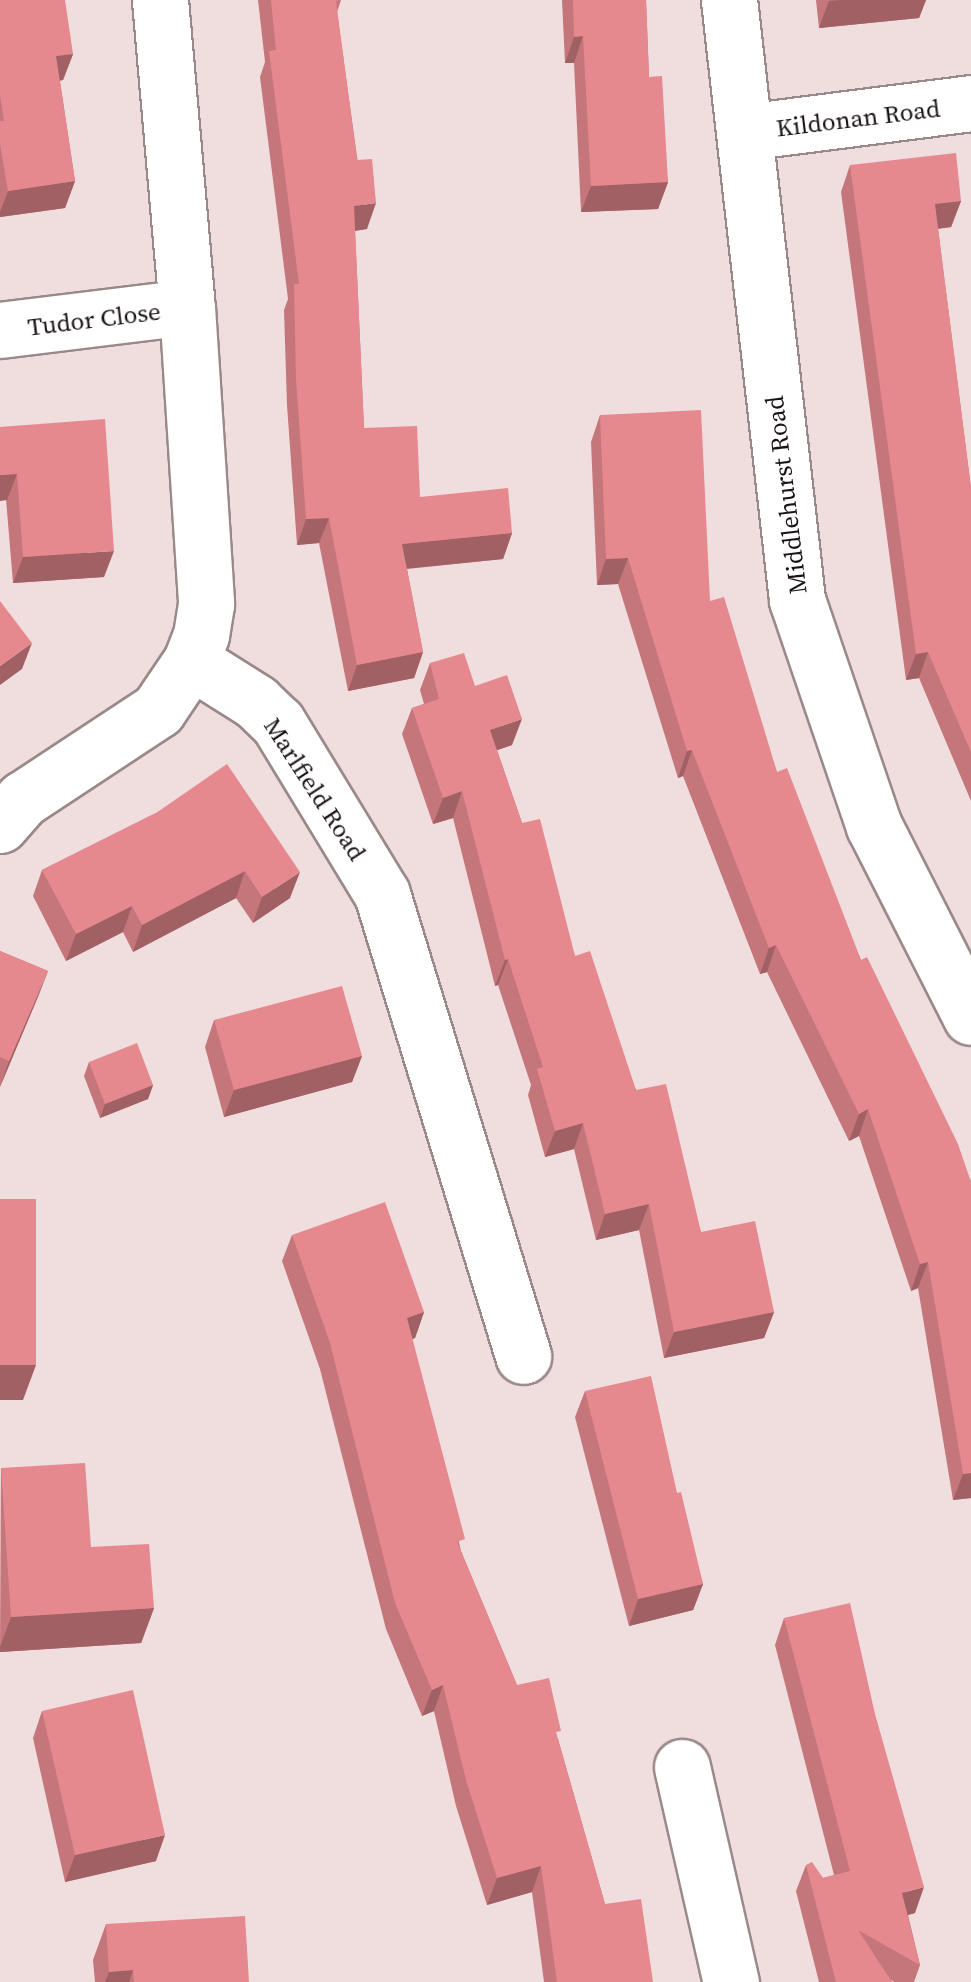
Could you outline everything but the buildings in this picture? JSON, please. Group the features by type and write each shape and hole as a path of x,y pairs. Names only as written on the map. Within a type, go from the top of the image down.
{"street":[{"path":"0,824 24,798 158,710 191,661 201,636 206,604 187,307 160,0"},
{"name":"Middlehurst Road","path":"729,0 797,600 874,826 971,1017"},
{"name":"Kildonan Road","path":"745,132 971,103"},
{"name":"Tudor Close","path":"0,330 187,307"},
{"name":"Marlfield Road","path":"191,661 256,702 278,724 382,894 523,1356"},
{"path":"682,1767 731,1982"}]}
